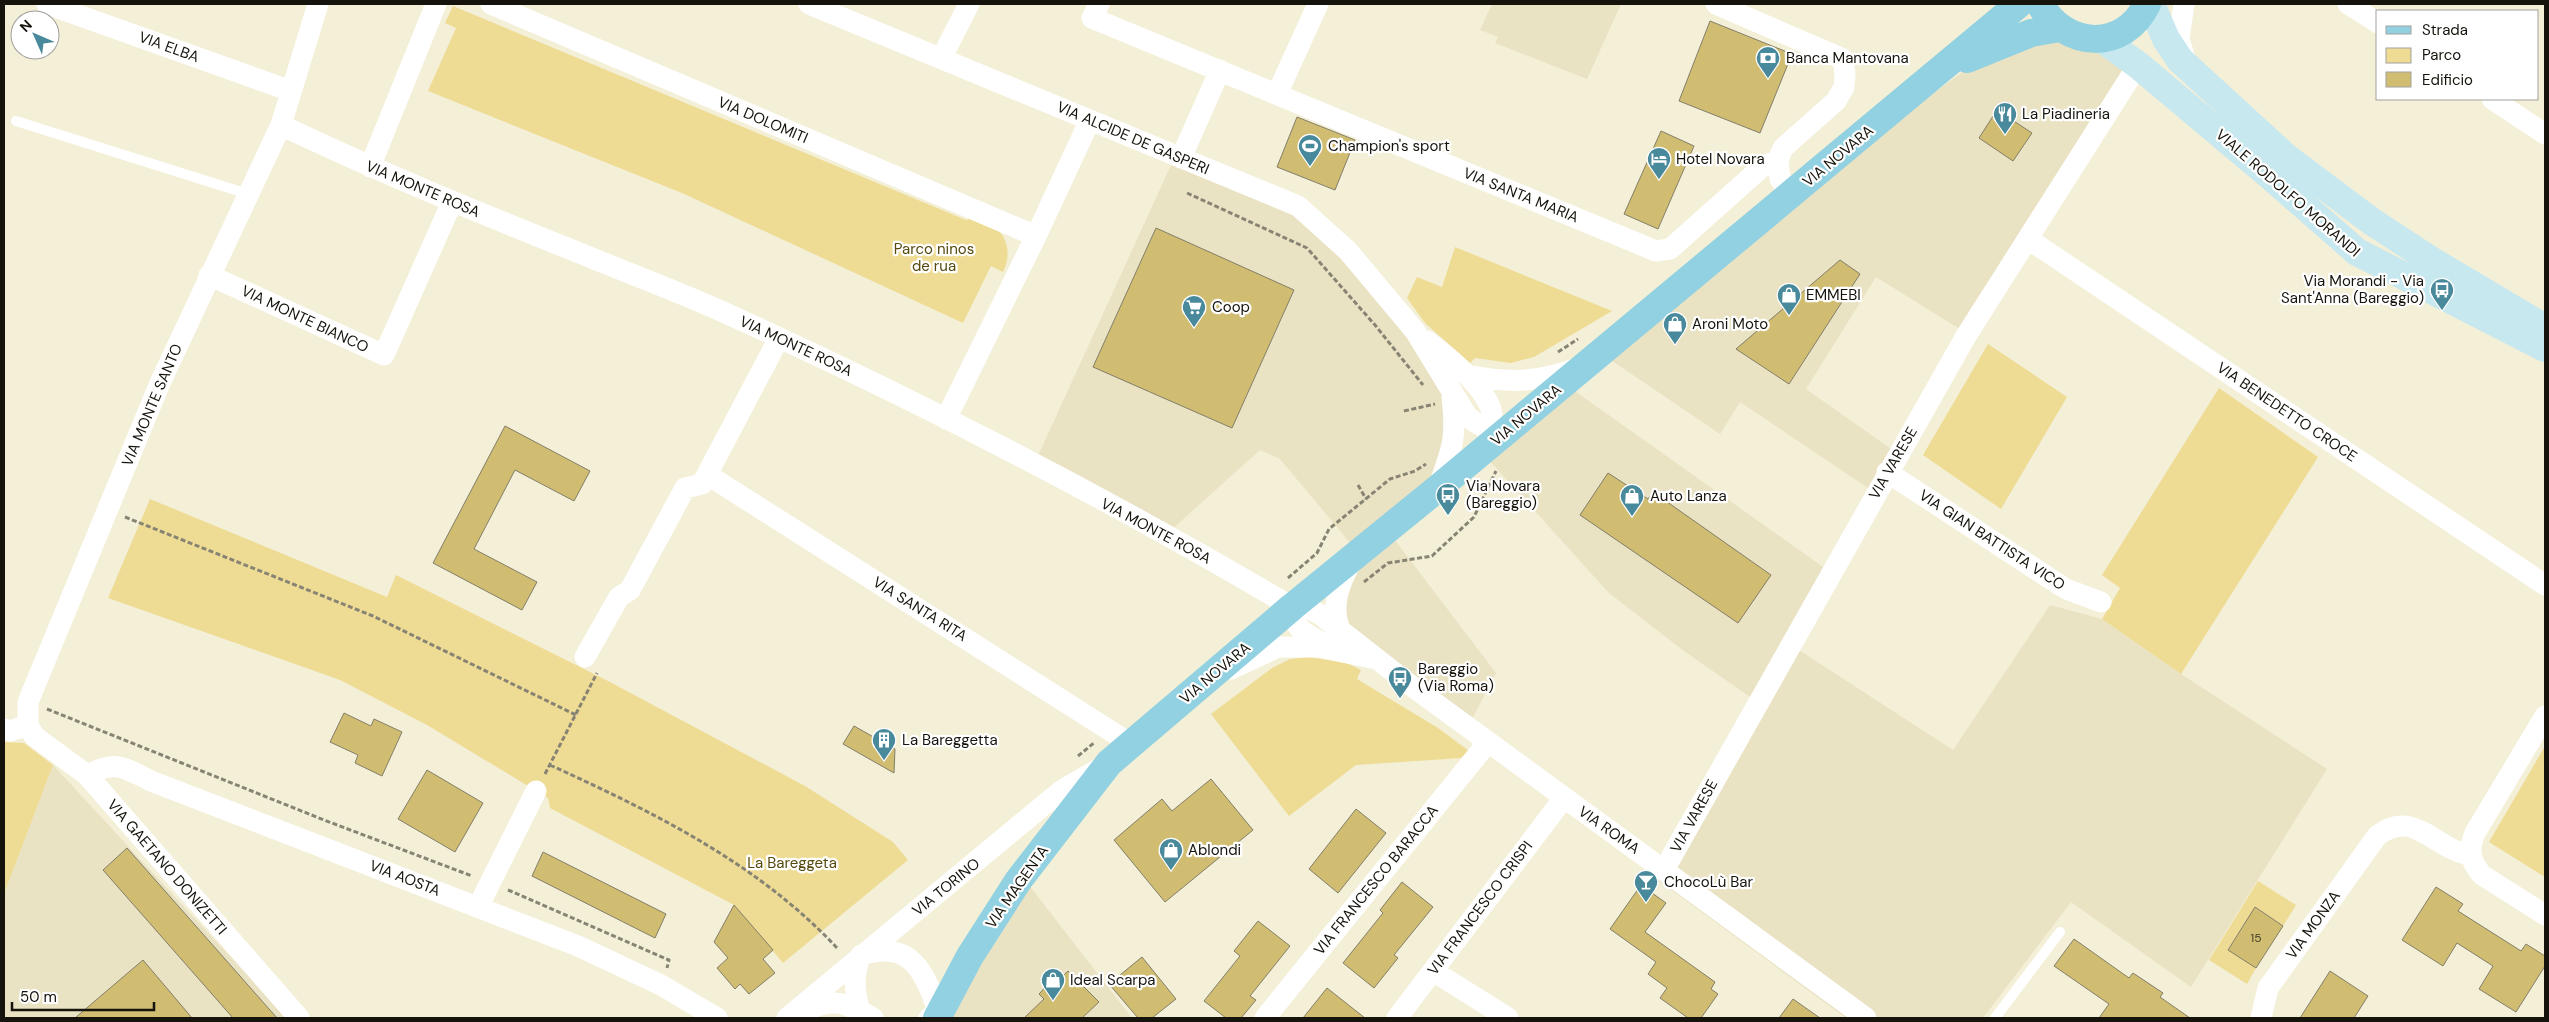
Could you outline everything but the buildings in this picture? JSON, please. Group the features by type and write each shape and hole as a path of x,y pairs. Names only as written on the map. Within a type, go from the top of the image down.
{"main road":[{"name":"VIA NOVARA","path":"1109,763 1292,607 1437,490 1496,435 1587,365 2019,4"},
{"path":"2040,4 2049,18 2060,28 2073,35 2087,39 2117,34 2131,26 2142,14 2147,4"},
{"name":"VIA NOVARA","path":"1944,67 2031,33 2060,28"},
{"name":"VIA MAGENTA","path":"935,1017 970,956 1018,881 1109,763"}],"street":[{"name":"VIA ELBA","path":"47,4 291,91"},
{"name":"VIA MONTE SANTO","path":"28,725 28,702 160,383 281,124 318,4"},
{"path":"370,167 436,4"},
{"name":"VIA DOLOMITI","path":"491,4 1036,236"},
{"name":"VIA ALCIDE DE GASPERI","path":"808,4 942,57 1298,206 1348,250 1415,331 1467,375 1485,397 1492,410 1496,435"},
{"path":"942,57 969,4"},
{"path":"1277,94 1318,4"},
{"path":"1716,4 1843,59 1844,87 1836,101 1783,148 1778,160 1780,178 1793,193"},
{"name":"VIALE RODOLFO MORANDI","path":"2151,4 2166,39 2180,60 2287,158 2371,221 2429,259 2545,328"},
{"path":"2184,4 2179,39 2185,59 2193,73"},
{"path":"2348,4 2376,22"},
{"name":"VIA SANTA MARIA","path":"1096,11 1220,70 1656,251 1670,249 1762,168 1778,160"},
{"name":"VIALE RODOLFO MORANDI","path":"2102,38 2138,65 2367,260 2545,348"},
{"name":"VIA VARESE","path":"1664,870 1887,472 1966,336 2138,65"},
{"path":"1182,158 1220,70"},
{"path":"2494,100 2545,134"},
{"path":"946,419 1036,236 1090,120"},
{"name":"VIA MONTE ROSA","path":"281,124 370,167 730,315 779,338 946,419 1220,565 1292,607 1300,605 1311,609 1340,629"},
{"name":"VIA MONTE BIANCO","path":"209,275 384,355 452,202"},
{"name":"VIA BENEDETTO CROCE","path":"2028,238 2545,585"},
{"name":"VIA ALCIDE DE GASPERI","path":"1415,331 1440,397 1455,427 1453,447 1437,490"},
{"path":"585,657 619,598 630,590 685,488 702,484 708,475 779,338"},
{"path":"1467,375 1518,382 1550,378 1587,365"},
{"name":"VIA ALCIDE DE GASPERI","path":"1440,397 1479,426 1496,435"},
{"name":"VIA GIAN BATTISTA VICO","path":"1887,472 2066,589 2101,602"},
{"name":"VIA SANTA RITA","path":"708,475 1131,744"},
{"path":"1340,629 1337,622 1337,596 1344,574 1354,556"},
{"path":"1292,607 1294,622 1299,628 1315,639 1342,652"},
{"name":"VIA ROMA","path":"1340,629 1377,660 1863,1017"},
{"path":"1206,681 1278,647 1319,647 1377,660"},
{"path":"2545,716 2476,833 2470,855 2474,866 2482,875 2545,915"},
{"path":"4,729 10,731 28,725"},
{"name":"VIA GAETANO DONIZETTI","path":"28,725 34,736 87,775 299,1018"},
{"name":"VIA FRANCESCO BARACCA","path":"1265,1018 1488,742"},
{"name":"VIA TORINO","path":"787,1018 852,955 1062,790 1109,763"},
{"name":"VIA AOSTA","path":"87,775 105,766 122,766 151,781 578,946 661,985 717,1018"},
{"path":"478,907 536,791"},
{"name":"VIA FRANCESCO CRISPI","path":"1397,1018 1564,798"},
{"name":"VIA MONZA","path":"2261,1018 2268,988 2377,836 2388,828 2408,825 2456,853 2470,855"},
{"path":"869,1016 854,982 857,967 852,955 878,950 904,954 924,976 935,1017"},
{"path":"1433,971 1508,1018"},
{"path":"795,1018 812,1008 829,1002 851,1006 869,1016"}],"lane":[{"path":"16,121 248,194"},
{"path":"1995,1018 2060,932"}],"path":[{"path":"1186,193 1307,248 1376,325 1426,390"},
{"path":"1404,410 1440,397 1438,412"},
{"path":"1292,575 1317,553 1329,529 1390,479 1415,471 1428,462"},
{"path":"1358,485 1366,499"},
{"path":"108,510 373,616 576,715"},
{"path":"536,791 601,666 585,657"},
{"path":"28,702 324,820 490,883 669,960 661,985"},
{"path":"550,765 630,802 723,854 852,955"}],"shaded area":[{"path":"1492,4 1621,4 1587,79 1495,43 1498,37 1480,30"},
{"path":"2057,33 2130,66 1963,331 1876,277 1806,389 1894,451 1871,490 1740,402 1720,434 1605,356 1918,105 1980,59"},
{"path":"1172,163 1295,212 1341,255 1411,335 1447,391 1451,427 1434,488 1356,550 1280,459 1260,450 1170,531 1037,458"},
{"path":"1569,387 1826,569 1785,641 1953,750 2050,605 2102,619 2181,674 2327,769 2191,987 2071,902 1983,1018 1846,1018 1651,875 1753,699 1684,651 1609,593 1487,458"},
{"path":"1391,535 1496,673 1472,719 1345,623 1344,606 1349,580"},
{"path":"53,765 287,1018 4,1018 4,894"},
{"path":"1028,884 1132,1018 950,1018"}],"green space":[{"name":"Parco ninos de rua","path":"453,6 966,220 971,218 990,226 1001,233 1006,244 1008,255 1003,272 991,266 963,323 682,193 428,91 456,28 445,23"},
{"path":"1455,247 1612,311 1534,357 1511,363 1475,358 1470,363 1425,323 1407,298 1417,277 1442,287"},
{"path":"1988,344 2067,397 2001,509 1923,455"},
{"path":"2219,388 2318,457 2181,674 2102,619 2120,588 2102,575"},
{"name":"La Bareggeta","path":"150,499 387,597 396,575 608,681 805,786 893,842 908,860 783,963 734,905 550,808 548,798 427,725 340,680 108,598"},
{"path":"1309,657 1347,663 1361,670 1357,679 1438,728 1469,751 1461,758 1356,765 1289,816 1211,714 1272,668 1290,659"},
{"path":"4,742 24,743 53,765 4,894"},
{"path":"2545,746 2545,877 2489,842"},
{"path":"2258,881 2296,905 2283,926 2255,908 2228,949 2256,968 2247,984 2209,960"}],"place":[{"name":"Banca Mantovana","path":"1768,79"},
{"name":"La Piadineria","path":"2005,135"},
{"name":"Champion's sport","path":"1310,167"},
{"name":"Hotel Novara","path":"1659,180"},
{"name":"Via Morandi - Via Sant'Anna (Bareggio)","path":"2442,311"},
{"name":"EMMEBI","path":"1789,316"},
{"name":"Coop","path":"1194,328"},
{"name":"Aroni Moto","path":"1675,345"},
{"name":"Via Novara (Bareggio)","path":"1448,516"},
{"name":"Auto Lanza","path":"1632,517"},
{"name":"Bareggio (Via Roma)","path":"1400,699"},
{"name":"La Bareggetta","path":"884,761"},
{"name":"Ablondi","path":"1171,871"},
{"name":"ChocoLù Bar","path":"1646,903"},
{"name":"Ideal Scarpa","path":"1053,1001"}]}
